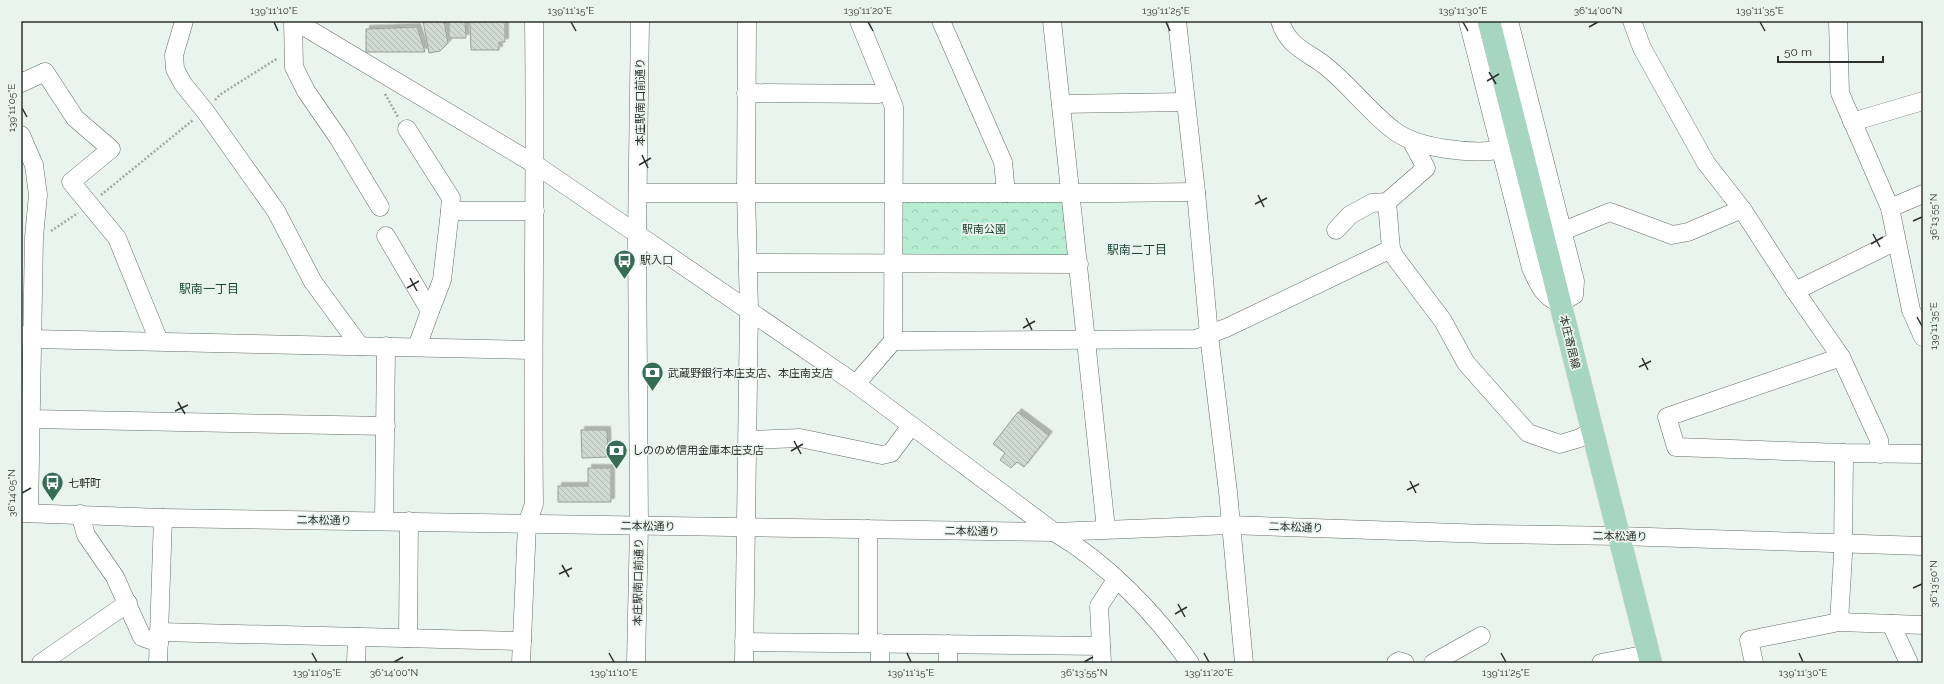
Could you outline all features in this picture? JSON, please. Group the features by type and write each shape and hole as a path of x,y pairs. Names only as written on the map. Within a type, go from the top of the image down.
{"main road":[{"name":"本庄寄居線","path":"1489,21 1649,658"}],"street":[{"path":"184,21 174,55 175,68 183,84 205,111 276,211 313,282 360,346"},
{"path":"294,21 536,166 749,309 856,384 1054,532 1079,547 1157,620 1190,663"},
{"path":"294,21 294,67 306,91 380,207"},
{"path":"521,663 527,524 534,504 532,350 536,166 534,21"},
{"name":"本庄駅南口前通り","path":"636,663 639,525 637,234 639,192 640,21"},
{"path":"744,663 749,309 746,192 747,21"},
{"path":"856,384 893,341 894,107 859,21"},
{"path":"941,21 1003,162 1006,193"},
{"path":"1052,21 1069,193 1079,264 1106,529"},
{"path":"1177,21 1196,192 1209,335 1228,492 1244,663"},
{"path":"1280,21 1282,30 1293,44 1322,62 1392,130 1411,140 1452,150 1482,152 1500,150"},
{"path":"1468,21 1531,268 1544,292 1553,300 1560,302 1574,295 1576,286 1509,21"},
{"path":"1632,21 1642,48 1706,163 1742,208 1795,291 1841,357 1879,440 1880,454"},
{"path":"1838,21 1840,93 1890,208 1896,241 1917,308 1923,337"},
{"path":"21,83 45,72 75,118 111,149 70,182 117,238 159,342"},
{"path":"746,93 878,94 887,88"},
{"path":"1852,122 1923,101"},
{"path":"1061,104 1185,102"},
{"path":"407,129 451,198 442,280 417,347"},
{"path":"21,135 34,165 38,195 27,337 25,513"},
{"path":"1336,230 1350,215 1372,203 1387,202 1426,168 1411,140"},
{"path":"639,192 893,194 1196,192"},
{"path":"1890,208 1923,194"},
{"path":"1387,202 1391,249 1413,283 1443,321 1466,364 1528,433 1560,444 1580,438 1592,431"},
{"path":"1563,231 1610,212 1672,235 1688,232 1742,208"},
{"path":"450,211 535,211"},
{"path":"386,236 430,311"},
{"path":"1795,291 1896,241"},
{"path":"893,341 1196,339 1209,335 1391,249"},
{"path":"748,263 1079,264"},
{"path":"27,337 159,342 532,350"},
{"path":"384,521 386,346"},
{"path":"1841,357 1666,417 1676,446 1844,453 1923,454"},
{"path":"26,418 386,426"},
{"path":"748,440 800,438 882,455 891,453 911,426"},
{"path":"1839,622 1843,545 1844,453"},
{"name":"二本松通り","path":"25,513 163,518 1054,532 1230,525 1487,534 1619,536 1843,545 1923,546"},
{"path":"80,514 86,535 115,577 142,637 357,637 522,641"},
{"path":"158,663 163,518"},
{"path":"408,638 409,522"},
{"path":"868,529 874,643 880,663"},
{"path":"744,642 948,644 1102,654 1099,606 1116,580"},
{"path":"41,663 128,603"},
{"path":"1754,663 1749,640 1839,622 1923,625"},
{"path":"1891,624 1909,663"},
{"path":"1433,663 1481,636"},
{"path":"356,663 357,637"},
{"path":"948,644 948,663"},
{"path":"1601,663 1649,658"},
{"path":"1396,663 1399,661 1405,663"}],"path":[{"path":"34,237 53,230 90,205 205,111 221,94 279,58"},
{"path":"384,91 407,129"}],"green space":[{"name":"駅南公園","path":"1066,200 1074,256 902,260 899,201"}],"building":[{"path":"423,21 444,21 448,43 440,51 429,53"},
{"path":"449,21 465,21 466,38 449,38"},
{"path":"505,21 505,42 499,42 499,50 471,50 470,22"},
{"path":"417,27 425,52 366,52 366,29"},
{"path":"1018,412 1049,435 1024,467 1017,462 1011,468 1000,460 1005,453 993,444"},
{"path":"581,430 607,430 608,457 582,458"},
{"path":"588,468 611,468 611,502 558,502 558,486 588,486"}],"place":[{"name":"駅入口","path":"624,280"},
{"name":"武蔵野銀行本庄支店、本庄南支店","path":"652,392"},
{"name":"しののめ信用金庫本庄支店","path":"617,470"},
{"name":"七軒町","path":"53,502"}],"district":[{"name":"駅南二丁目","path":"1137,250"},
{"name":"駅南一丁目","path":"209,289"}]}
